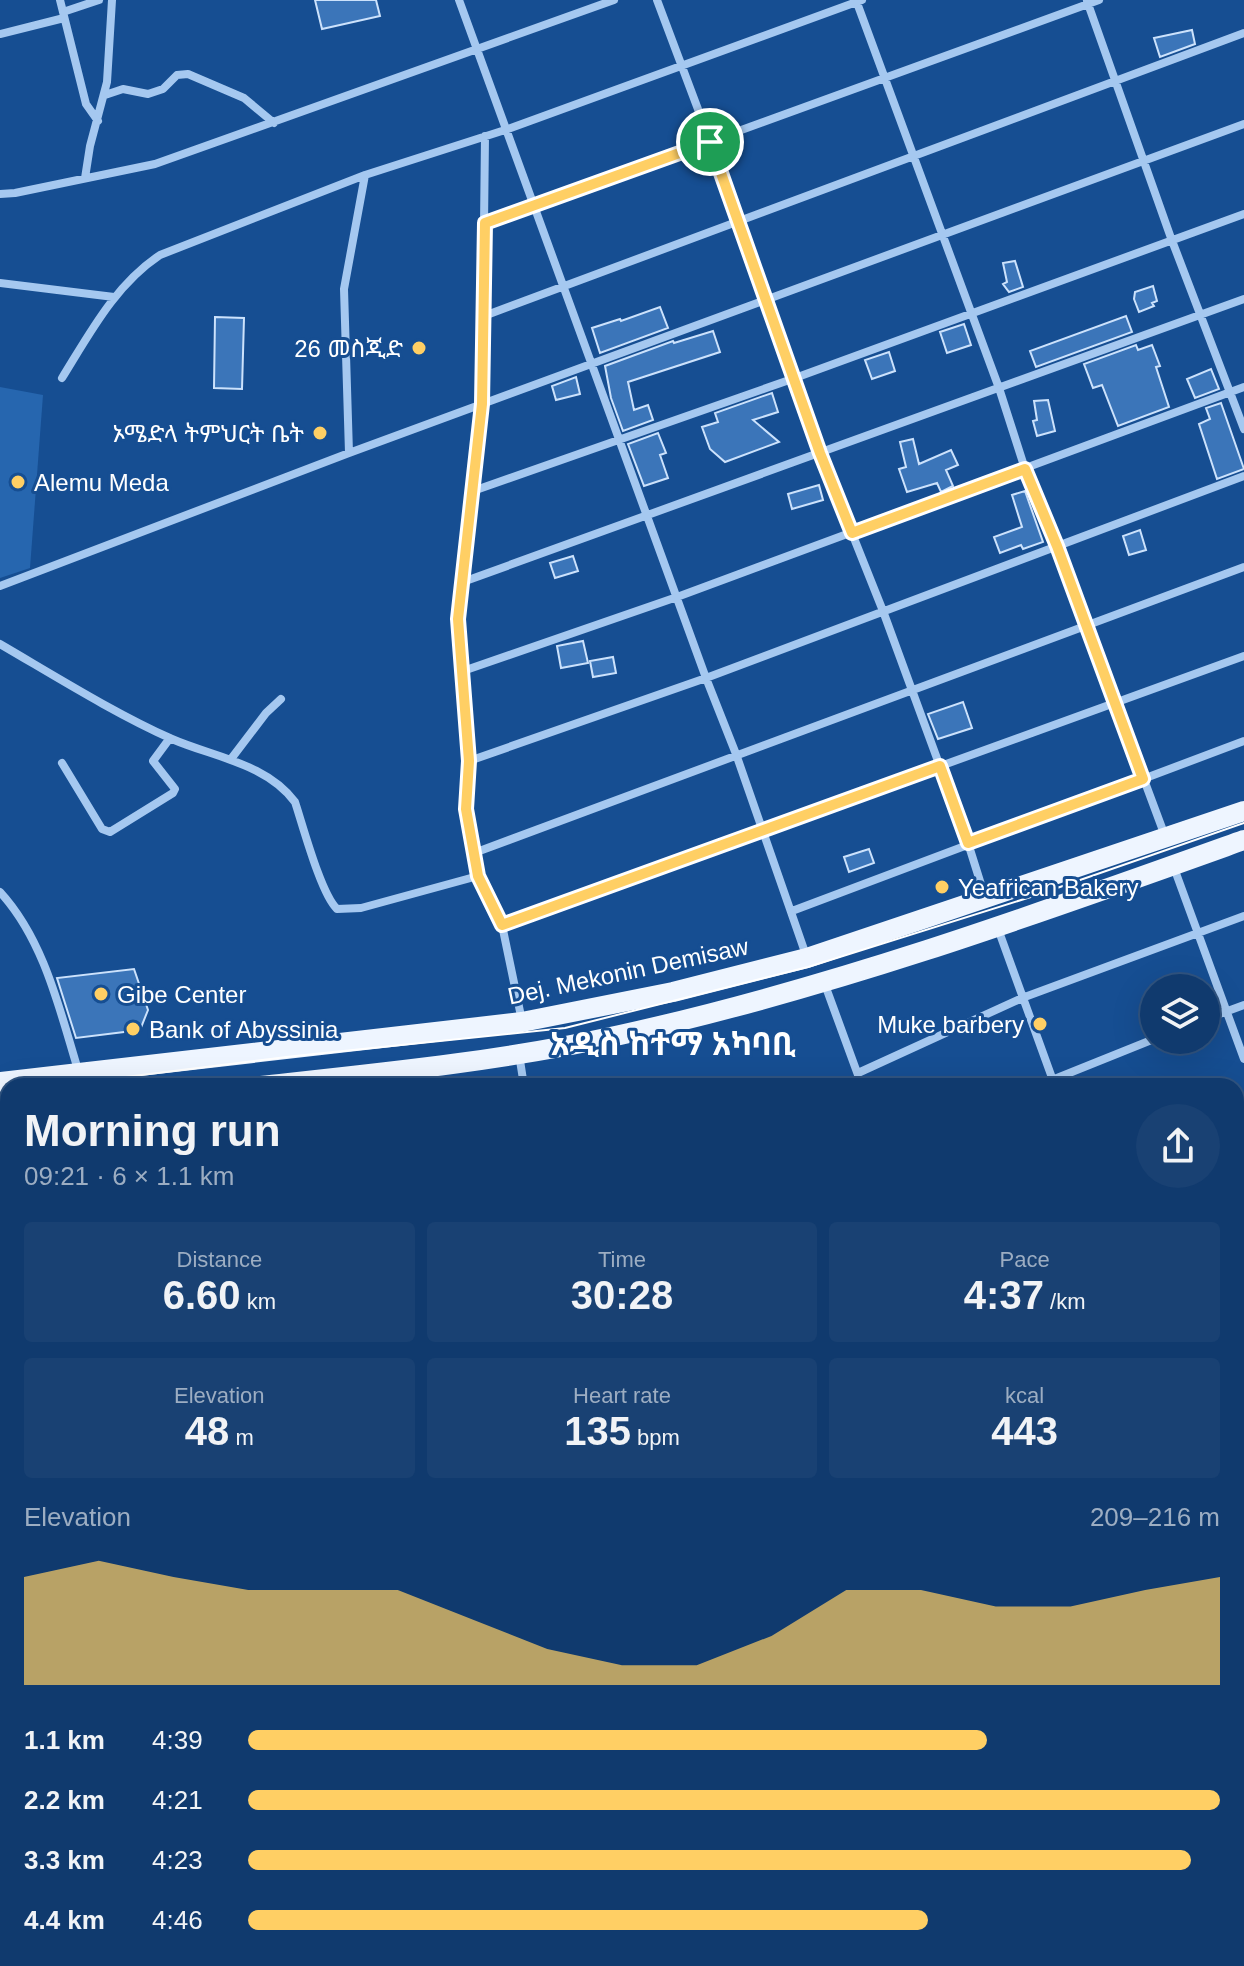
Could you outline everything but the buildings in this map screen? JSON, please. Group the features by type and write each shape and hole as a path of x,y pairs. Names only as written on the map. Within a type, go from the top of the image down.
{"main road":[{"name":"Dej. Mekonin Demisaw","path":"40,1078 522,1022 673,992 807,958 1244,811"},
{"path":"391,1078 621,1035 823,981 997,926 1244,840"}],"street":[{"path":"60,0 86,104 98,121"},
{"path":"0,34 63,15 99,0"},
{"path":"85,178 90,146 105,95 112,0"},
{"path":"459,0 618,440 736,754 807,958"},
{"path":"0,194 155,164 614,0"},
{"path":"657,0 740,221 820,453 883,611 986,898"},
{"path":"485,223 1099,0"},
{"path":"62,378 114,297 131,277 160,255 365,175 505,130 858,1 999,388 1025,469 1166,837"},
{"path":"1088,2 1171,238 1244,429"},
{"path":"484,316 1244,33"},
{"path":"105,95 123,89 148,94 163,89 177,75 188,74 244,98 274,123"},
{"path":"0,586 349,453 1244,124"},
{"path":"485,136 482,404 458,619 469,761 466,809 478,876 502,925 522,1022"},
{"path":"349,453 344,289 365,175"},
{"path":"473,491 795,378 1171,238 1244,214"},
{"path":"0,283 114,297"},
{"path":"460,583 1244,299"},
{"path":"463,671 677,597 1244,387"},
{"path":"469,761 706,678 1244,476"},
{"path":"474,853 1244,567"},
{"path":"0,644 170,738 231,759 287,791 295,802 328,896 337,909 361,908 478,876"},
{"path":"502,925 1244,656"},
{"path":"231,759 266,713 281,699"},
{"path":"62,763 102,829 110,832 173,793 175,789 172,784 153,761 170,738"},
{"path":"792,911 1244,741"},
{"path":"1173,864 1244,1059"},
{"path":"0,892 26,927 40,957 79,1074"},
{"path":"858,1073 1022,998 1244,916"},
{"path":"997,926 1052,1078"},
{"path":"823,981 860,1078"},
{"path":"1220,1014 1244,1005"},
{"path":"1063,1078 1140,1045"},
{"path":"519,1053 523,1078"}],"shaded area":[{"name":"Alemu Meda","path":"0,387 43,395 30,568 0,578"}],"tram line":[{"path":"118,1078 565,1028 808,967 1037,895 1244,823"}],"place":[{"name":"26 መስጂድ","path":"419,348"},
{"name":"ኦሜድላ ትምህርት ቤት","path":"320,433"},
{"name":"Alemu Meda","path":"18,482"},
{"name":"Yeafrican Bakery","path":"942,887"},
{"name":"Gibe Center","path":"101,994"},
{"name":"Muke barbery","path":"1040,1024"},
{"name":"Bank of Abyssinia","path":"133,1029"}],"district":[{"name":"አዲስ ከተማ አካባቢ","path":"673,1044"}],"route":[{"path":"710,142 820,453 852,533 1025,469 1057,546 1143,779 968,843 940,766 502,925 478,876 466,809 469,761 458,619 482,404 485,223 710,142"}]}
